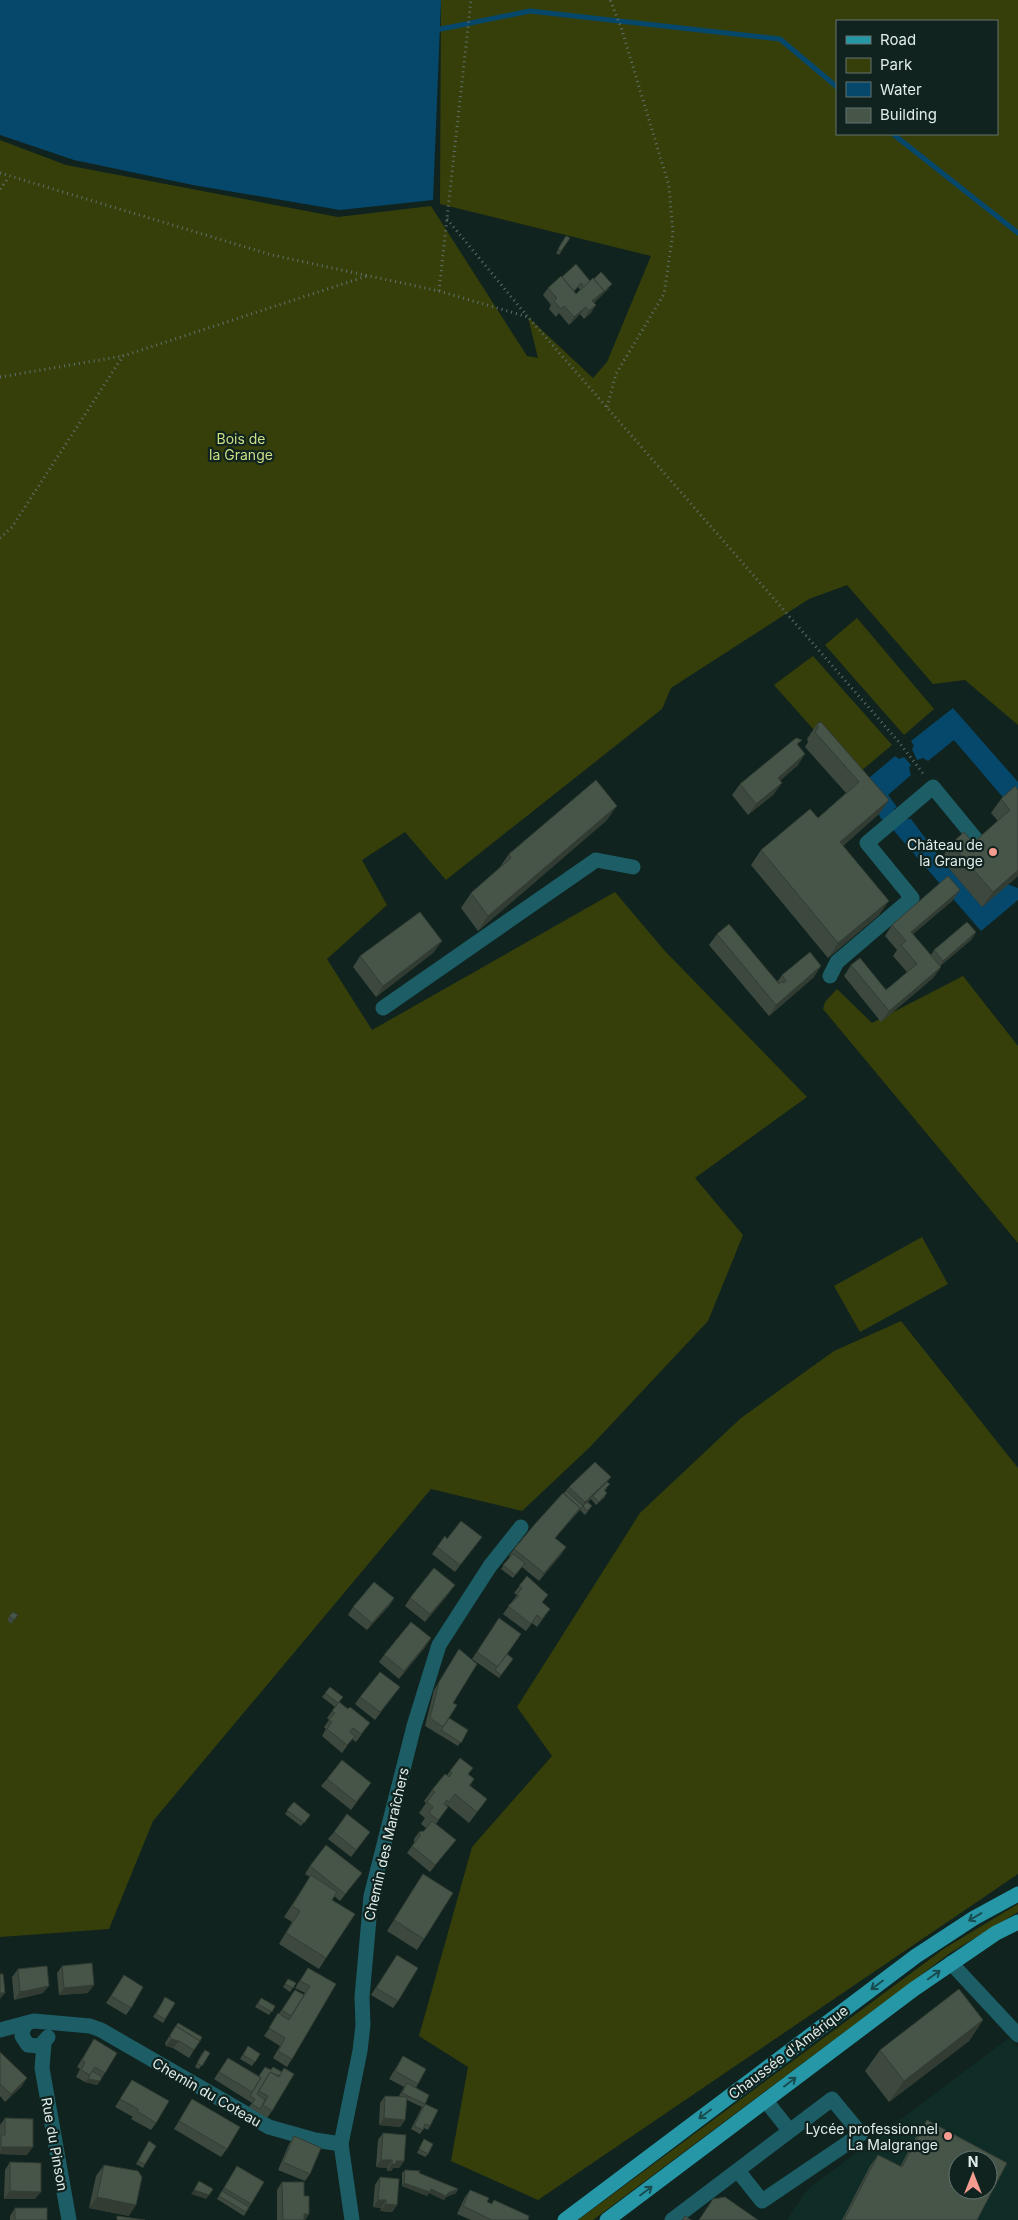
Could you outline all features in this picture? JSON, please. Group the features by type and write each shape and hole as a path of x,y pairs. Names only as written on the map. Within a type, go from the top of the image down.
{"main road":[{"name":"Chaussée d'Amérique","path":"565,2220 916,1956 974,1918 1018,1894"},
{"name":"Chaussée d'Amérique","path":"607,2220 951,1963 996,1933 1018,1922"}],"street":[{"path":"830,976 837,962 912,898 867,843 934,787 979,843"},
{"path":"383,1008 596,860 633,867"},
{"name":"Chemin des Maraîchers","path":"352,2220 341,2144 361,2046 363,2025 362,1988 371,1896 426,1683 439,1645 490,1566 521,1527"},
{"path":"951,1963 1018,2036"},
{"path":"975,2013 988,2003"},
{"path":"27,2044 22,2032 34,2023 47,2028 46,2040"},
{"name":"Chemin du Coteau","path":"0,2030 34,2023 90,2026 101,2030 269,2127 315,2140 341,2144"},
{"path":"0,2034 36,2047 46,2040 79,2025"},
{"name":"Rue du Pinson","path":"46,2040 42,2068 69,2220"},
{"name":"Rue du Pinson","path":"27,2044 42,2068"},
{"path":"672,2220 738,2172 789,2130 832,2099 861,2134 762,2201 738,2172"},
{"path":"766,2100 789,2130"}],"path":[{"path":"439,291 471,0"},
{"path":"606,408 616,374 664,294 673,233 669,186 621,27 610,0"},
{"path":"0,174 272,255 439,291 528,317"},
{"path":"0,189 9,177"},
{"path":"447,218 528,317 898,741 934,787"},
{"path":"0,377 123,356 368,276"},
{"path":"0,538 12,527 123,356"}],"shaded area":[{"name":"Lycée professionnel La Malgrange","path":"1009,2038 1018,2047 1018,2220 787,2220 807,2190"}],"green space":[{"name":"Bois de la Grange","path":"441,0 1018,0 1018,725 965,680 933,684 847,585 809,599 671,688 662,709 446,880 405,832 362,860 387,905 327,959 372,1030 615,892 664,950 807,1097 695,1178 743,1235 708,1321 589,1448 522,1511 431,1489 153,1821 109,1929 0,1937 0,140 66,165 338,217 431,206 527,356 538,358 528,317 593,378 607,362 651,256 440,204"},
{"path":"857,618 934,709 904,735 825,645"},
{"path":"813,656 892,745 855,776 774,685"},
{"path":"963,976 1018,1046 1018,1243 823,1009 825,1002 837,989 872,1023"},
{"path":"922,1237 948,1284 860,1332 834,1286"},
{"path":"901,1321 1018,1468 1018,1874 538,2200 451,2161 468,2067 419,2036 472,1847 552,1756 517,1707 640,1513 741,1418 834,1351"},
{"path":"1018,1904 1018,1912 950,1953 593,2220 578,2220 945,1948"}],"water":[{"path":"0,0 441,0 433,200 340,210 193,185 74,160 0,135"},
{"path":"953,708 1018,782 1018,815 954,740 928,761 923,758 917,760 911,741"},
{"path":"895,756 899,759 904,757 911,765 909,768 911,775 888,795 897,807 894,809 896,815 886,820 881,819 876,808 869,778"},
{"path":"905,819 911,819 941,859 982,907 1007,884 1018,888 1018,900 981,931 895,832 893,829"}],"building":[{"path":"566,236 570,238 561,251 558,249"},
{"path":"576,264 590,281 584,287 581,283 574,291 562,277"},
{"path":"601,272 612,284 601,294 604,291 594,279"},
{"path":"561,276 576,294 593,278 604,291 592,301 596,305 589,311 586,307 574,317 564,306 561,309 554,301 557,298 548,288"},
{"path":"821,722 889,800 840,842 889,901 838,943 761,850 810,809 818,818 859,782 815,732 818,728 817,724"},
{"path":"796,738 802,740 797,744 805,754 778,778 782,783 756,804 740,784"},
{"path":"596,780 617,806 488,916 471,893 511,858 509,854"},
{"name":"Château de la Grange","path":"1015,786 1018,790 1018,870 993,892 951,844 964,832 973,843 1010,810 1001,799"},
{"path":"948,876 960,890 911,932 941,967 889,1011 851,965 860,958 886,990 917,964 901,945 906,941 892,925"},
{"path":"420,912 442,941 383,986 360,956"},
{"path":"967,922 976,932 943,961 934,950"},
{"path":"729,924 779,984 782,981 783,983 786,981 782,975 810,952 821,966 776,1005 717,934"},
{"path":"595,1462 611,1477 585,1502 569,1487"},
{"path":"607,1482 610,1484 604,1490 607,1493 599,1502 593,1496"},
{"path":"566,1491 583,1506 578,1512 580,1508 564,1493"},
{"path":"563,1493 580,1508 555,1538 566,1547 544,1573 514,1549"},
{"path":"587,1502 592,1506 587,1511 583,1506"},
{"path":"461,1521 482,1537 460,1565 437,1547 445,1536 447,1539"},
{"path":"513,1554 525,1563 515,1575 503,1565"},
{"path":"434,1568 455,1585 430,1614 410,1598"},
{"path":"527,1576 548,1595 542,1602 550,1609 542,1619 537,1615 531,1624 508,1606 519,1596 517,1595 522,1588 519,1586"},
{"path":"374,1582 394,1598 372,1623 353,1607"},
{"path":"13,1612 18,1615 14,1620 9,1616"},
{"path":"499,1618 521,1634 498,1667 477,1652"},
{"path":"411,1622 431,1638 404,1671 384,1655"},
{"path":"459,1649 477,1664 453,1703 457,1705 443,1727 430,1718 439,1682"},
{"path":"507,1654 513,1659 501,1675 495,1670"},
{"path":"380,1672 400,1687 380,1712 360,1697"},
{"path":"330,1687 343,1697 338,1703 325,1693"},
{"path":"339,1702 348,1709 350,1707 370,1723 361,1734 353,1728 350,1732 355,1736 347,1745 327,1729 332,1722 329,1720 335,1713 332,1711"},
{"path":"449,1718 468,1730 461,1743 441,1730"},
{"path":"460,1758 473,1768 468,1774 474,1779 469,1785 487,1799 477,1812 455,1794 449,1802 447,1800 444,1804 448,1807 438,1820 429,1813 433,1807 427,1802 435,1792 432,1790 445,1774 449,1777 452,1773 450,1771"},
{"path":"342,1760 371,1783 356,1802 327,1779"},
{"path":"294,1802 310,1815 304,1823 287,1810"},
{"path":"347,1814 370,1832 356,1850 334,1832"},
{"path":"432,1821 456,1840 435,1865 412,1846 420,1836 419,1832 424,1831"},
{"path":"326,1845 362,1873 345,1894 310,1866"},
{"path":"423,1874 453,1893 424,1939 394,1920"},
{"path":"311,1875 337,1892 332,1900 355,1914 326,1958 286,1933 300,1911 292,1906"},
{"path":"397,1955 418,1968 398,2001 376,1988"},
{"path":"92,1963 94,1985 64,1988 62,1966"},
{"path":"47,1966 49,1986 20,1992 18,1969"},
{"path":"308,1968 336,1984 292,2059 278,2051 285,2038 269,2028 278,2013 289,2020 310,1986 300,1981"},
{"path":"0,1974 3,1974 5,1993 0,1993"},
{"path":"124,1975 143,1987 131,2008 111,1996"},
{"path":"288,1979 296,1983 293,1988 285,1984"},
{"path":"959,1989 983,2020 904,2081 880,2050"},
{"path":"295,1990 304,1995 291,2016 282,2010"},
{"path":"165,1997 175,2003 165,2019 156,2014"},
{"path":"261,1998 275,2006 272,2012 258,2004"},
{"path":"178,2023 202,2037 200,2041 176,2026 173,2030"},
{"path":"176,2026 200,2041 194,2050 179,2041 171,2039 170,2035"},
{"path":"94,2039 117,2053 105,2073 95,2067 90,2075 81,2070 85,2062 82,2060"},
{"path":"248,2046 260,2054 255,2062 243,2055"},
{"path":"205,2050 210,2053 202,2066 197,2063"},
{"path":"0,2052 27,2078 11,2094 0,2084"},
{"path":"403,2056 426,2069 418,2084 395,2071"},
{"path":"228,2058 261,2078 252,2092 219,2072"},
{"path":"265,2067 271,2070 273,2067 282,2072 279,2076 270,2072 257,2094 265,2100 260,2109 252,2104 255,2099 250,2096 261,2078 259,2076"},
{"path":"284,2068 294,2074 272,2111 263,2105 268,2096 259,2091 270,2072 279,2077"},
{"path":"92,2071 102,2077 100,2081 88,2079"},
{"path":"132,2080 169,2101 156,2123 137,2111 138,2109 120,2099"},
{"path":"407,2083 429,2095 425,2104 402,2093"},
{"path":"385,2096 407,2097 405,2120 384,2118"},
{"path":"192,2099 240,2127 227,2149 179,2121"},
{"path":"425,2104 438,2110 430,2126 425,2124 423,2130 414,2126"},
{"path":"5,2118 33,2119 33,2147 1,2147 1,2135 5,2135"},
{"path":"927,2120 983,2150 948,2150 948,2200 988,2200 977,2220 844,2220 878,2155 902,2167"},
{"path":"383,2133 406,2135 404,2161 396,2161 396,2164 392,2164 392,2160 381,2160"},
{"path":"294,2136 321,2148 310,2174 283,2162"},
{"path":"424,2139 433,2144 428,2154 419,2149"},
{"path":"149,2141 156,2146 145,2164 138,2161"},
{"path":"998,2158 1007,2163 998,2180"},
{"path":"10,2162 41,2163 41,2192 10,2191"},
{"path":"104,2165 138,2171 142,2177 136,2205 97,2197"},
{"path":"237,2166 264,2182 251,2204 224,2188"},
{"path":"405,2170 420,2171 419,2173 458,2189 448,2193 446,2196 431,2189 430,2192 404,2183"},
{"path":"380,2177 399,2179 397,2205 386,2204 386,2200 378,2200"},
{"path":"199,2181 213,2189 209,2195 194,2190"},
{"path":"282,2182 304,2182 304,2196 309,2196 309,2214 304,2214 304,2220 283,2220"},
{"path":"470,2190 489,2198 487,2202 492,2204 494,2200 529,2216 528,2220 492,2220 463,2206"},
{"path":"222,2191 249,2207 246,2212 219,2196"},
{"path":"725,2197 758,2220 699,2220 713,2199"},
{"path":"15,2208 47,2208 47,2220 15,2220"},
{"path":"117,2216 145,2220 117,2220"},
{"path":"685,2216 691,2220 682,2220"}],"waterway":[{"path":"441,29 530,11 780,39 836,86"},
{"path":"894,135 1018,233"}],"place":[{"name":"Château de la Grange","path":"993,852"},
{"name":"Lycée professionnel La Malgrange","path":"948,2136"}]}
